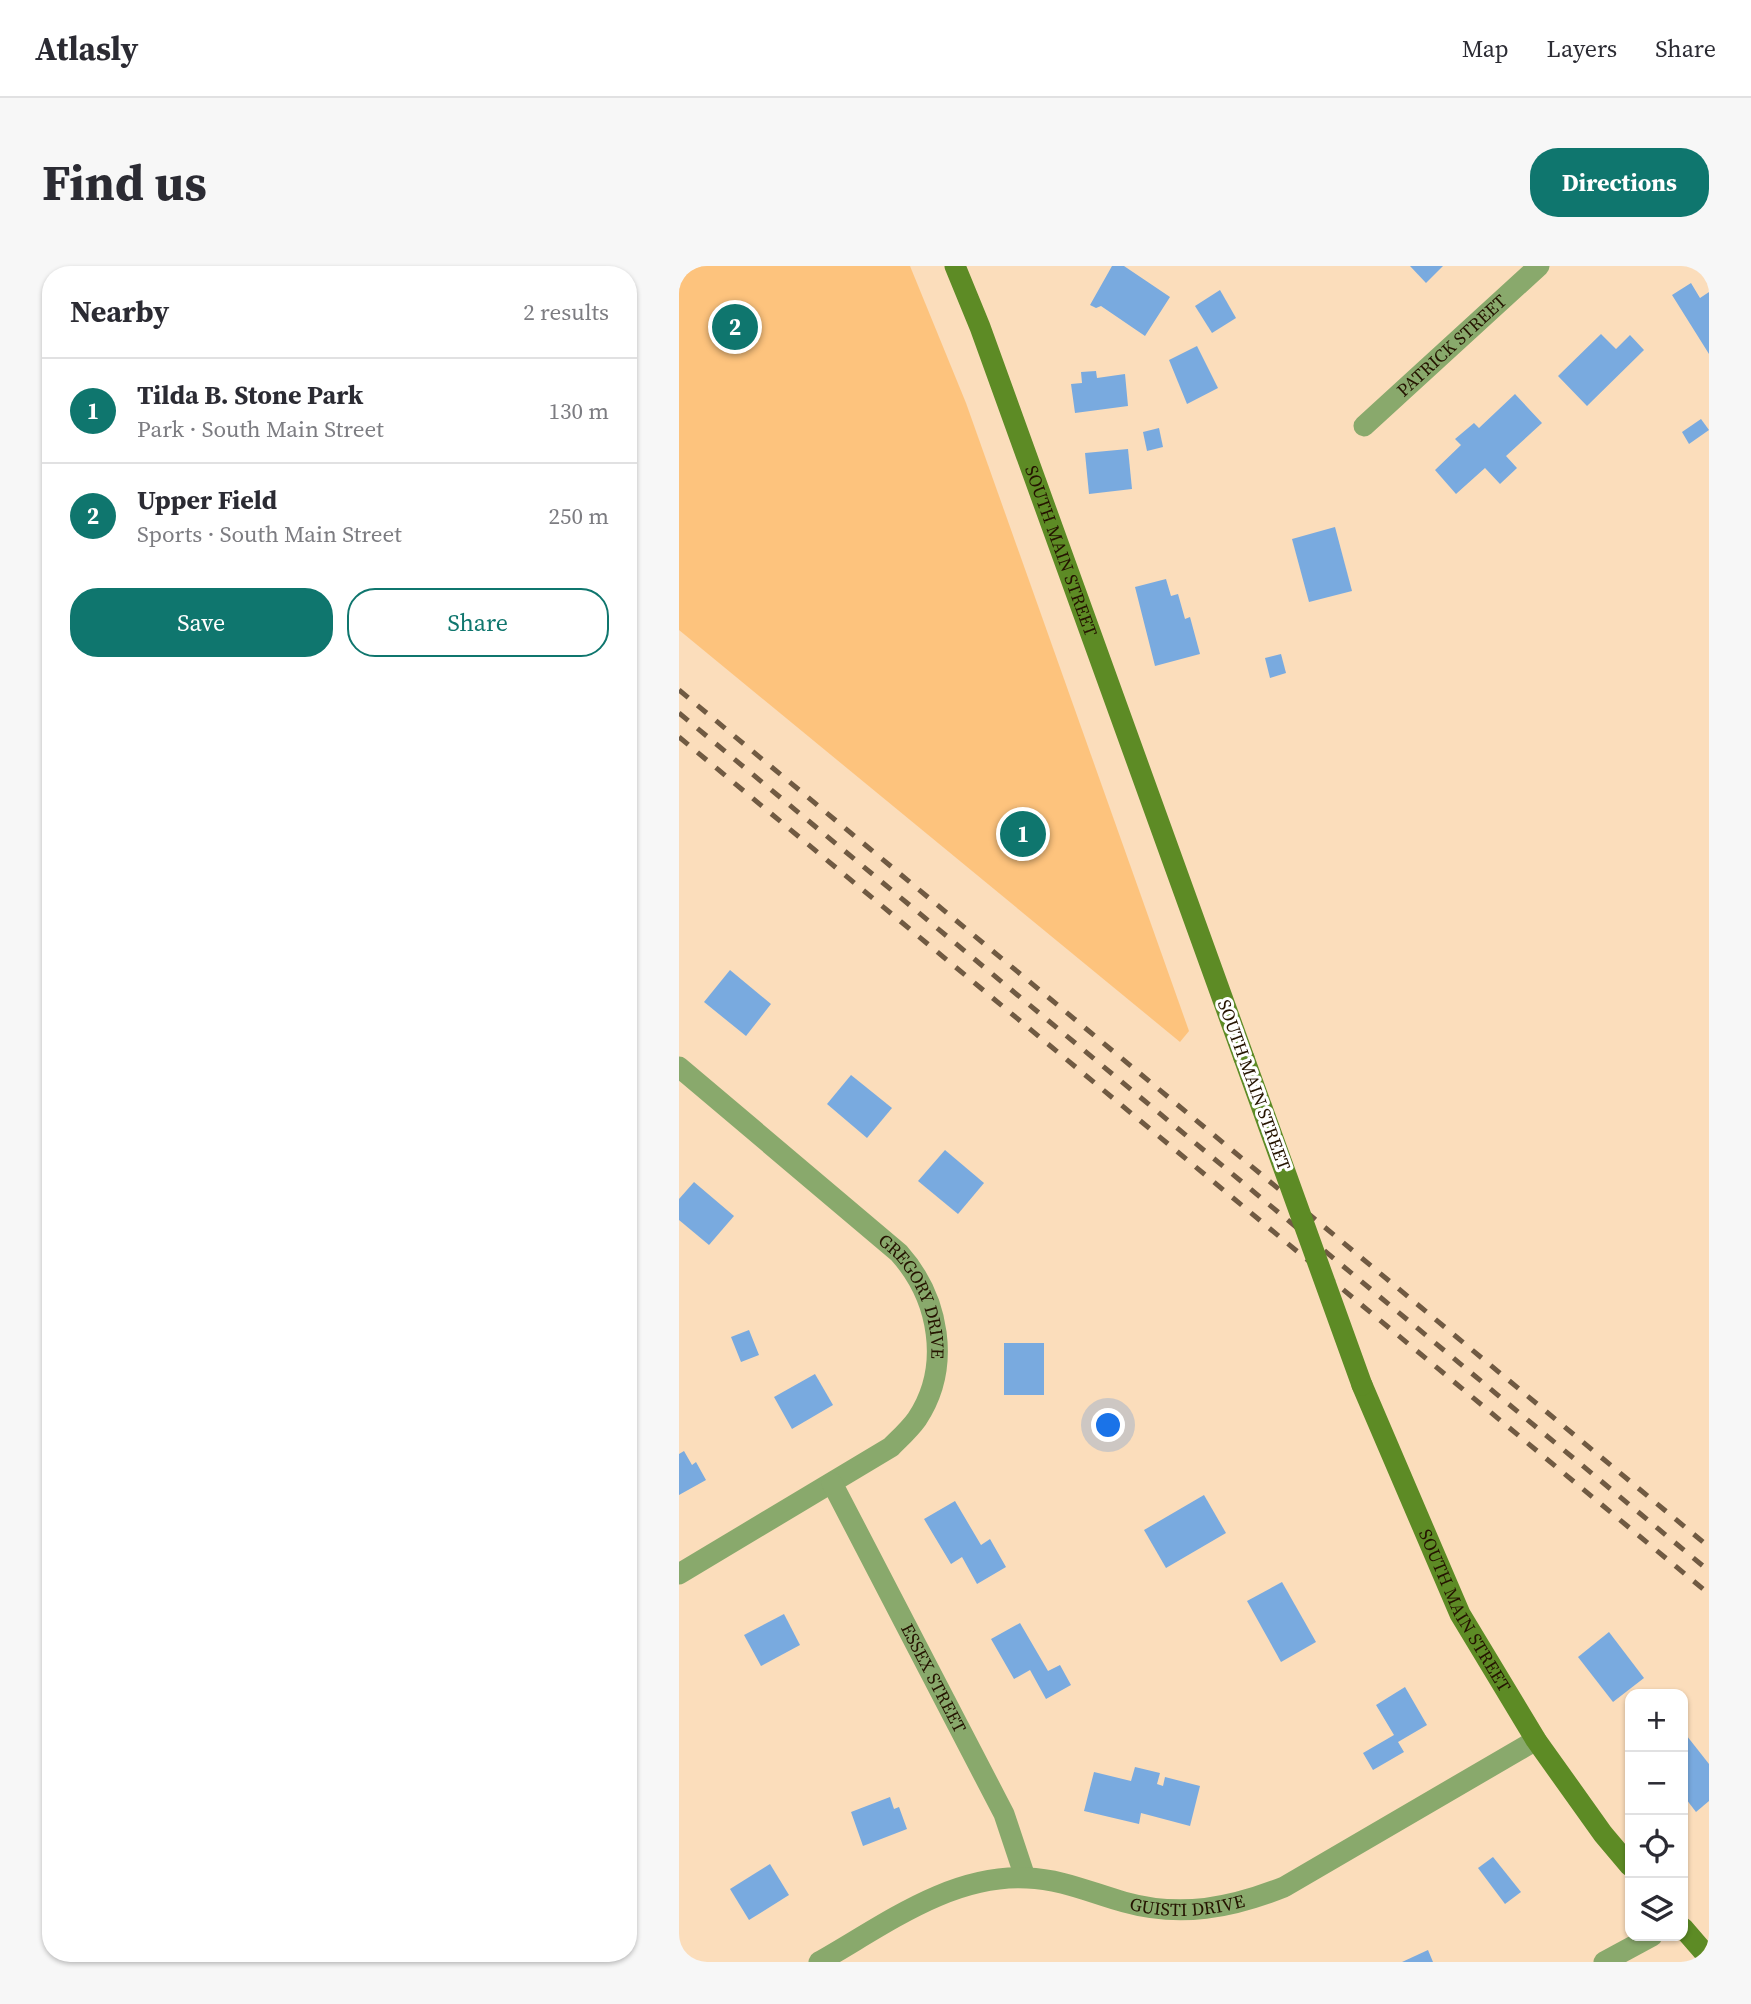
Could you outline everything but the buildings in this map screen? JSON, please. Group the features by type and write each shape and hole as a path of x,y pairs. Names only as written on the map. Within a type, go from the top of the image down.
{"main road":[{"name":"SOUTH MAIN STREET","path":"955,266 980,327 1362,1385 1460,1614 1536,1740 1603,1834 1625,1860"},
{"path":"1688,1934 1709,1958"}],"street":[{"name":"PATRICK STREET","path":"1364,426 1539,266"},
{"name":"GREGORY DRIVE","path":"679,1067 878,1233 914,1270 928,1295 935,1321 936,1354 932,1389 916,1420 891,1447 679,1574"},
{"name":"ESSEX STREET","path":"832,1483 1004,1814 1025,1877"},
{"name":"GUISTI DRIVE","path":"819,1962 935,1896 966,1884 1025,1877 1057,1881 1125,1902 1164,1910 1207,1911 1245,1903 1285,1887 1536,1740"},
{"path":"1604,1962 1643,1941"}],"shaded area":[{"path":"679,266 910,266 966,403 1189,1031 1180,1042 679,630"}],"railway":[{"path":"679,690 1709,1547"},
{"path":"679,713 1709,1571"},
{"path":"679,737 1709,1594"}],"place":[{"name":"Upper Field","path":"735,327"},
{"name":"Tilda B. Stone Park","path":"1023,834"}]}
